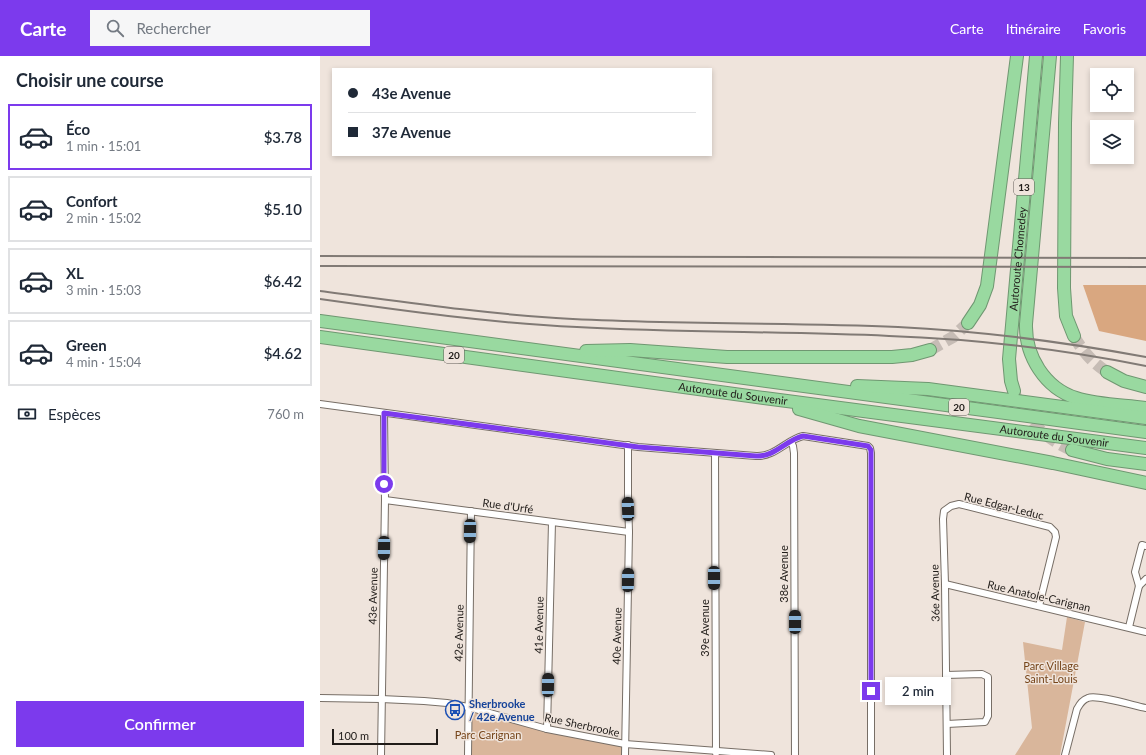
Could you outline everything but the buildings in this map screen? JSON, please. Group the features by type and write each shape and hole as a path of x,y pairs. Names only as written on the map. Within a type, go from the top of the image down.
{"highway":[{"path":"968,323 980,305 988,281 1017,56"},
{"name":"Autoroute Chomedey","path":"1014,391 1009,367 1036,56"},
{"name":"Autoroute Chomedey","path":"1050,56 1026,329 1028,346 1036,365 1052,384 1066,394 1082,399 1146,408"},
{"path":"1067,56 1064,288 1066,316 1074,336"},
{"name":"Autoroute du Souvenir","path":"320,321 1146,432"},
{"name":"Autoroute du Souvenir","path":"320,337 764,398 1146,448"},
{"path":"543,351 630,350 727,357 892,357 912,355 930,350"},
{"path":"1107,372 1124,381 1146,387"},
{"path":"772,382 928,389 1146,418"},
{"path":"764,398 859,426 1022,457 1146,483"},
{"path":"1072,450 1107,459 1146,464"}],"street":[{"path":"320,404 628,445 715,453 765,456 773,453 798,437 808,436 865,445 869,447 871,450 871,755"},
{"name":"43e Avenue","path":"381,755 385,500 384,413"},
{"name":"38e Avenue","path":"791,442 794,453 795,755"},
{"name":"40e Avenue","path":"625,755 629,532 628,445"},
{"name":"39e Avenue","path":"715,453 716,753"},
{"name":"Rue d'Urfé","path":"385,500 629,532"},
{"name":"Rue Edgar-Leduc","path":"944,511 951,506 959,504 1050,528 1055,532 1056,537 1039,606"},
{"name":"42e Avenue","path":"468,755 470,511"},
{"name":"36e Avenue","path":"944,511 947,755"},
{"name":"41e Avenue","path":"547,729 552,522"},
{"path":"1130,627 1139,586 1136,572 1142,545 1146,546"},
{"path":"1139,586 1146,579"},
{"name":"Rue Anatole-Carignan","path":"945,584 1146,632"},
{"path":"946,675 982,674 988,677 988,716 985,722 947,724"},
{"path":"1065,755 1077,709 1081,702 1089,697 1097,697 1146,708"},
{"name":"Rue Sherbrooke","path":"320,698 424,701 468,707 547,729 625,744 716,753 771,755"}],"green space":[{"name":"Parc Village Saint-Louis","path":"1067,617 1085,622 1060,755 1015,755 1032,728 1023,642 1062,650"},
{"name":"Parc Carignan","path":"468,708 629,747 628,755 468,755"}],"shaded area":[{"path":"1083,285 1146,285 1146,341 1099,331"}],"tunnel":[{"path":"930,350 953,337 968,323"},
{"path":"1074,336 1088,356 1107,372"},
{"path":"1014,392 1030,420 1045,434 1072,450"}],"railway":[{"path":"320,256 1146,258"},
{"path":"320,266 1146,267"},
{"path":"320,291 467,310 556,318 642,322 855,325 960,331 1053,342 1146,357"},
{"path":"320,299 513,323 616,329 850,334 922,337 986,342 1050,350 1146,366"}],"place":[{"name":"Sherbrooke / 42e Avenue","path":"455,710"}],"route":[{"path":"384,484 384,413 638,447 756,456 765,456 773,453 798,437 803,436 868,446 871,450 871,691"}]}
